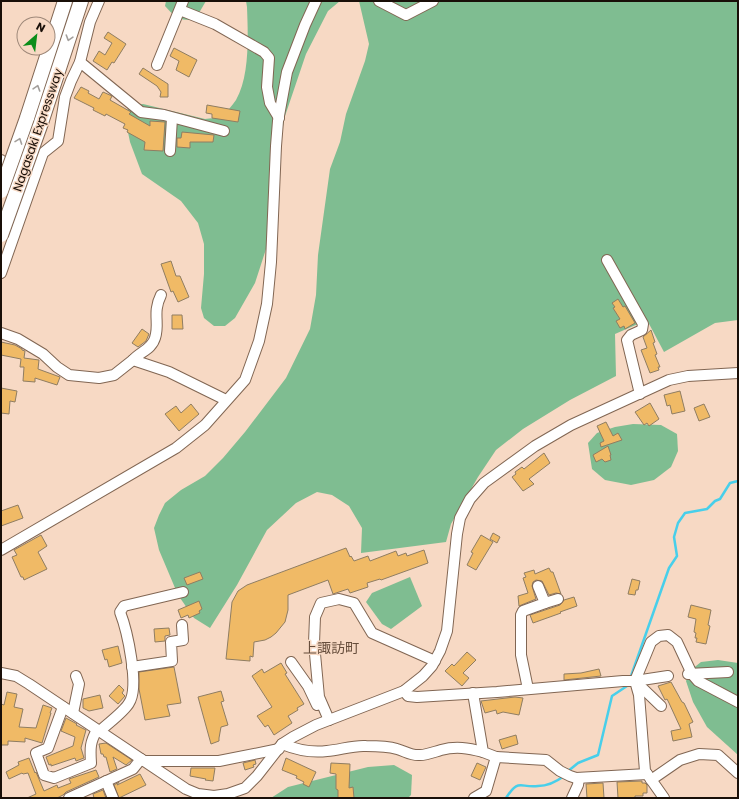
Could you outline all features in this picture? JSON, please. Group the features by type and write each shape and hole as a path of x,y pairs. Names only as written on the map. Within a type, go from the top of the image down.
{"highway":[{"path":"47,57 61,1"},
{"name":"Nagasaki Expressway","path":"1,191 27,118 65,1"},
{"name":"Nagasaki Expressway","path":"1,235 42,123 81,1"}],"street":[{"path":"1,273 43,153 58,141 65,97 80,62 90,22 99,1"},
{"path":"1,550 176,448 205,425 245,380 259,341 268,304 276,146 279,118 288,72 305,25 316,1"},
{"path":"379,1 406,15 433,1"},
{"path":"157,65 182,5 264,52 269,58 270,64 267,87 270,103 279,118"},
{"path":"80,62 140,112 164,115 224,131"},
{"path":"170,151 172,118"},
{"path":"1,160 30,192"},
{"path":"607,260 643,324 642,330 631,334 628,340 640,394"},
{"path":"1,333 18,339 43,354 57,367 69,375 99,378 114,375 137,355 150,347 155,339 157,303 162,295"},
{"path":"133,360 168,372 226,400"},
{"path":"1,673 16,676 29,684 186,789 198,794 214,796 228,794 246,788 280,747 293,737 327,721 404,691 423,676 435,661 447,632 456,534 460,518 470,499 484,483 535,446 571,426 669,380 688,376 738,373"},
{"path":"538,586 545,603"},
{"path":"63,707 48,748 36,753 44,775 54,778 91,762 91,740 98,730 129,704 133,694 132,667 125,625 120,612 124,606 183,592"},
{"path":"327,721 319,697 314,643 315,617 320,603 339,599 354,603 372,633 435,661"},
{"path":"528,689 522,655 521,615 523,611 558,599"},
{"path":"132,667 172,661 171,642 183,640 182,626"},
{"path":"630,681 652,642 659,636 668,635 677,642 690,674 698,681 738,702"},
{"path":"291,662 308,686 327,721"},
{"path":"690,674 728,672"},
{"path":"72,713 79,684 76,676"},
{"path":"404,691 408,696 417,697 630,681 668,676"},
{"path":"630,681 661,706"},
{"path":"630,681 639,695 645,771 664,798"},
{"path":"473,693 483,752"},
{"path":"69,798 132,769 142,760 218,761 280,747 310,752 326,752 364,746 398,749 408,754 420,755 449,748 469,748 496,757 546,760 560,771 574,777 649,777 680,760 699,754 718,756 738,773"},
{"path":"474,798 486,792 496,757"},
{"path":"572,798 578,785 574,777"},
{"path":"106,781 113,798"}],"green space":[{"path":"166,1 206,1 196,18 186,20 175,16 165,6"},
{"path":"246,1 340,1 328,11 306,54 285,116 275,167 267,246 255,283 235,318 225,326 214,326 204,318 201,308 204,274 204,244 198,223 181,201 142,174 130,142 124,113 131,106 143,104 205,119 222,117 236,100 244,79 248,42"},
{"path":"359,1 738,1 738,320 715,323 664,352 647,320 615,334 616,376 570,400 523,429 496,450 478,477 451,524 446,542 361,553 362,528 349,506 332,495 317,492 296,503 267,530 237,585 210,628 194,618 178,595 159,550 154,528 165,503 181,490 205,476 223,458 245,432 286,378 310,329 316,295 318,255 330,169 340,142 346,114 365,61 369,44"},
{"path":"633,424 661,425 677,434 678,451 671,467 654,480 631,485 605,480 592,469 588,443 597,433 615,427"},
{"path":"410,577 422,606 391,629 382,624 366,602 372,593"},
{"path":"718,660 738,663 738,755 707,727 693,702 686,681 691,670 701,662"},
{"path":"394,765 412,775 411,795 408,798 271,798 288,787 368,767"}],"building":[{"path":"108,32 126,44 114,63 112,62 107,70 93,61 99,51 105,55 112,43 104,38"},
{"path":"174,48 197,60 189,77 176,70 179,61 170,56"},
{"path":"143,68 168,84 168,97 160,97 161,92 157,86 139,74"},
{"path":"81,87 99,99 103,92 112,96 110,100 131,112 129,114 150,126 150,121 165,122 163,151 144,150 145,142 127,132 128,130 123,128 125,124 106,114 105,116 93,110 94,108 74,98"},
{"path":"207,105 240,111 238,122 212,118 212,114 206,113"},
{"path":"182,132 214,135 213,142 190,142 190,148 177,147 177,138 181,138"},
{"path":"171,261 176,276 180,276 189,297 178,302 173,291 171,292 161,264"},
{"path":"618,299 623,307 625,306 635,323 625,329 624,326 620,328 616,321 620,319 613,308 615,307 612,303"},
{"path":"172,315 182,315 183,329 172,329"},
{"path":"142,329 149,334 146,341 138,347 132,343"},
{"path":"651,330 655,342 653,343 657,354 655,355 660,367 658,367 659,370 650,373 641,350 647,348 643,337"},
{"path":"1,342 15,345 25,351 24,358 39,360 38,369 60,377 57,385 35,378 35,382 23,381 24,367 20,367 21,359 1,355"},
{"path":"1,388 17,391 15,402 10,401 9,414 1,413"},
{"path":"680,391 685,411 672,414 670,405 667,406 664,395"},
{"path":"650,403 659,419 649,426 647,423 644,425 635,412"},
{"path":"191,404 199,414 179,431 165,414 176,406 181,413"},
{"path":"704,404 710,417 699,421 694,408"},
{"path":"606,422 613,436 618,433 622,440 601,447 600,443 604,441 597,426"},
{"path":"608,446 611,460 605,462 602,459 596,462 593,455"},
{"path":"544,453 550,463 529,479 534,484 523,491 512,477 516,474 515,472 522,467 524,469"},
{"path":"18,505 23,518 1,526 1,511"},
{"path":"493,533 500,537 497,543 490,539"},
{"path":"41,535 47,546 38,552 47,569 24,580 23,577 21,577 12,557 17,555 14,550"},
{"path":"481,535 493,542 476,570 467,565 473,553 471,552"},
{"path":"346,548 350,557 351,556 354,561 368,556 370,561 396,551 398,556 406,553 407,556 424,550 428,563 381,580 367,583 368,587 350,593 348,589 333,594 328,580 288,595 288,610 285,622 271,637 254,642 253,657 250,656 250,661 226,659 232,602 238,591 247,585"},
{"path":"549,568 551,572 553,572 561,594 556,593 549,595 542,581 536,580 533,582 532,586 536,599 519,606 518,596 528,593 523,578 526,577 524,573 534,570 535,574"},
{"path":"200,572 203,579 187,585 184,578"},
{"path":"632,579 640,581 635,595 628,594"},
{"path":"574,597 577,606 533,623 530,615 560,605 564,600"},
{"path":"199,601 202,609 199,611 200,613 189,618 188,615 181,618 178,610"},
{"path":"691,605 711,610 708,625 710,626 706,644 696,642 696,633 694,632 696,619 688,617"},
{"path":"169,628 170,635 165,636 165,641 155,642 154,629"},
{"path":"118,646 122,663 109,667 102,650"},
{"path":"467,652 476,660 463,673 469,678 462,686 445,671 452,664 454,666"},
{"path":"281,663 287,673 285,674 304,704 288,716 292,723 274,735 268,725 265,727 257,716 272,707 252,676 262,669 264,673"},
{"path":"174,667 181,703 167,705 170,716 145,720 139,689 139,672"},
{"path":"599,669 601,676 564,680 564,674 581,673"},
{"path":"671,682 684,703 693,722 689,724 692,737 673,741 671,731 681,729 667,699 665,700 658,686"},
{"path":"119,685 124,690 122,693 125,696 118,704 109,696"},
{"path":"221,691 224,701 221,702 228,725 221,727 219,741 211,744 198,697"},
{"path":"7,692 17,694 14,707 23,709 19,727 36,728 43,705 52,708 42,743 25,738 25,742 8,741 8,745 1,745 1,704 4,705"},
{"path":"100,695 103,708 89,711 83,708 83,699"},
{"path":"515,697 523,698 519,715 503,712 497,714 496,710 485,713 481,701"},
{"path":"66,718 86,730 81,748 84,758 76,761 75,758 51,766 51,764 49,765 46,757 73,746 75,737 61,731"},
{"path":"516,735 518,744 502,749 499,740"},
{"path":"106,743 132,760 126,765 113,757 117,769 110,772 106,757 101,754 99,744"},
{"path":"29,758 44,791 57,785 58,788 71,783 69,779 96,770 99,777 66,792 57,798 27,798 36,794 28,773 22,773 9,779 6,772 19,765 18,762"},
{"path":"286,758 316,772 309,787 303,784 304,782 296,778 297,776 282,770"},
{"path":"255,760 256,764 253,765 254,767 245,770 243,763"},
{"path":"331,763 350,764 349,788 353,787 354,798 338,798 338,790 336,789 336,774 330,773"},
{"path":"477,763 486,767 480,780 471,776"},
{"path":"191,768 215,768 213,781 190,776"},
{"path":"140,774 146,785 119,798 114,785"},
{"path":"642,781 642,783 647,785 647,793 643,793 643,796 635,796 635,798 618,798 617,782"},
{"path":"603,783 604,798 587,798 586,784"},
{"path":"103,790 106,798 94,798 93,794"}],"waterway":[{"path":"630,679 669,568 677,556 674,537 678,523 685,513 707,509 715,501 720,499 730,483 738,481"},
{"path":"567,772 578,763 598,755 612,696 628,684"},
{"path":"506,798 517,786 545,785 555,782 564,776"}],"district":[{"name":"上諏訪町","path":"331,648"}]}
